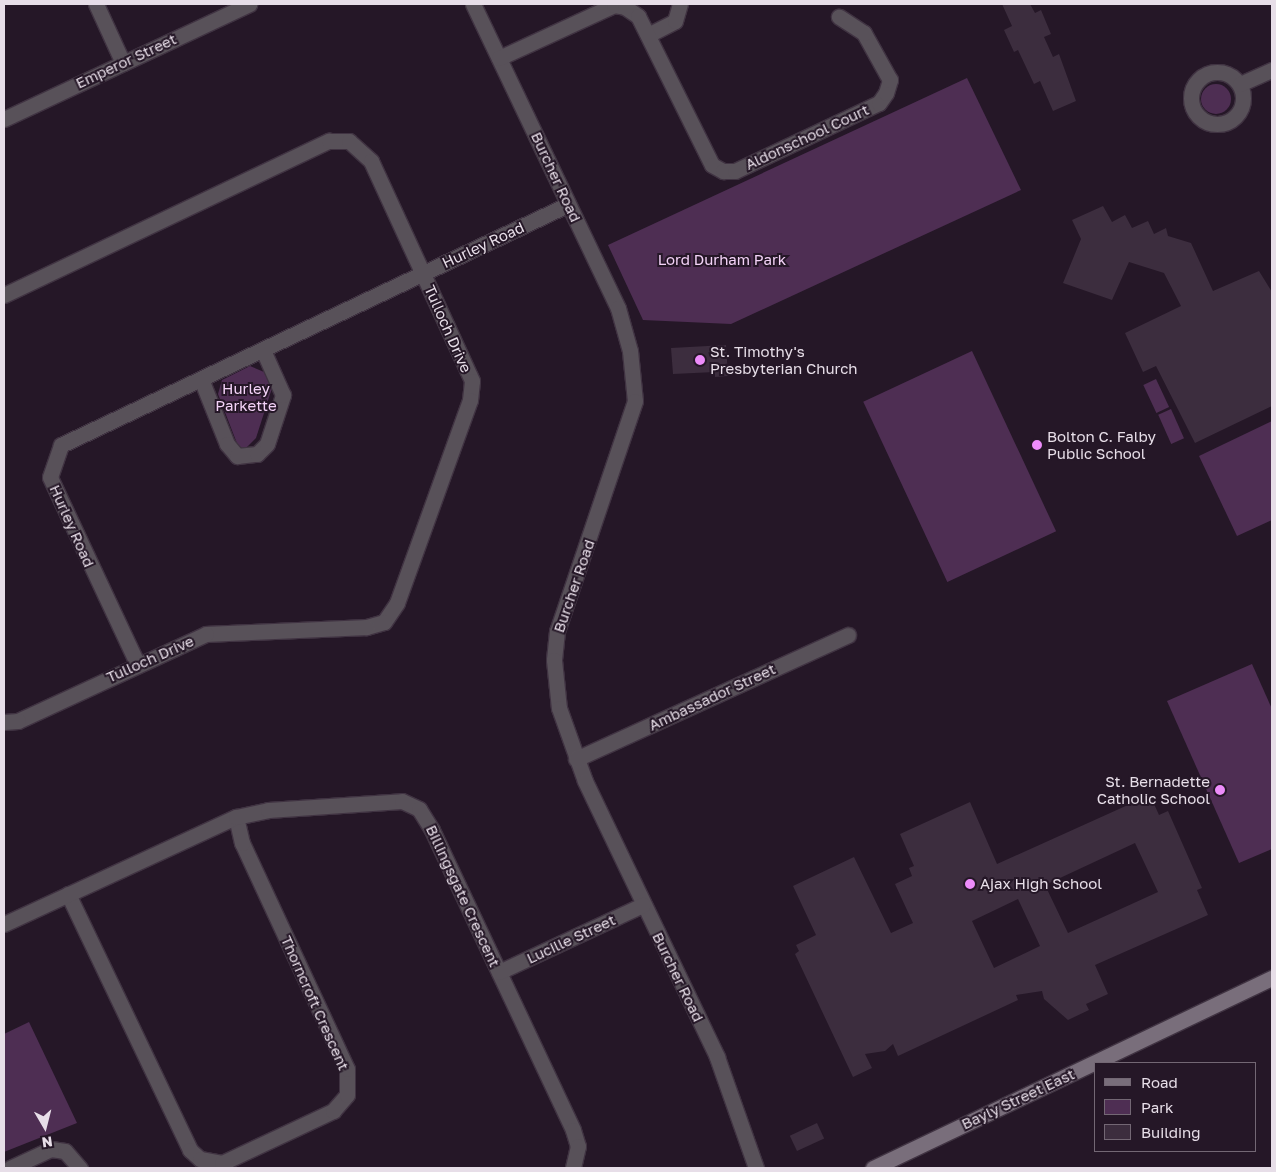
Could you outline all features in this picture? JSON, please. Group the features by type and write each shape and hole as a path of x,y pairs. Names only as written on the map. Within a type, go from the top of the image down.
{"main road":[{"name":"Bayly Street East","path":"1096,1062 1272,978"},
{"name":"Bayly Street East","path":"873,1168 1094,1063"}],"street":[{"path":"96,4 124,63"},
{"name":"Emperor Street","path":"4,119 249,4"},
{"name":"Burcher Road","path":"473,4 500,58 567,205 618,308 630,351 635,401 557,631 554,689 576,759 643,905 717,1057 756,1168"},
{"name":"Aldonschool Court","path":"500,58 615,4 625,7 638,16 712,164 723,171 736,171 879,103 886,93 890,80 864,33 839,17"},
{"path":"648,35 674,21 680,4"},
{"path":"1240,84 1272,70"},
{"name":"Tulloch Drive","path":"4,295 329,141 349,140 371,161 472,381 470,400 397,603 384,622 366,627 206,634 136,663 18,720 4,722"},
{"name":"Hurley Road","path":"136,663 59,502 50,477 53,461 61,445 567,205"},
{"path":"200,379 227,444 237,456 256,454 267,444 283,395 263,350"},
{"name":"Ambassador Street","path":"576,759 848,635"},
{"name":"Billingsgate Crescent","path":"4,924 236,817 268,810 402,801 419,809 499,972 573,1130 578,1146 574,1168"},
{"name":"Thorncroft Crescent","path":"68,894 190,1150 200,1159 222,1163 333,1111 348,1095 347,1069 242,843 236,817"},
{"name":"Lucille Street","path":"499,972 643,905"},
{"path":"10,1168 51,1149 65,1151 80,1168"}],"green space":[{"name":"Lord Durham Park","path":"967,78 1021,190 731,324 643,320 608,245"},
{"path":"1216,84 1227,88 1231,99 1227,110 1216,114 1205,110 1201,99 1205,88"},
{"path":"972,351 1056,531 947,582 863,402"},
{"name":"Hurley Parkette","path":"250,366 264,372 272,388 256,438 245,449 238,446 218,394 222,380"},
{"path":"1156,379 1169,407 1156,413 1143,385"},
{"path":"1171,409 1184,438 1171,444 1158,415"},
{"path":"1272,421 1272,520 1237,536 1199,456"},
{"path":"1252,664 1272,709 1272,849 1239,863 1167,701"},
{"path":"29,1022 77,1123 4,1152 4,1034"}],"building":[{"path":"1002,4 1030,4 1035,13 1041,10 1051,34 1044,37 1053,57 1059,54 1076,101 1053,111 1040,81 1034,84 1018,50 1014,52 1004,30 1012,26"},
{"path":"1103,206 1112,222 1125,215 1132,228 1148,221 1154,234 1166,228 1168,236 1191,243 1213,291 1259,271 1272,292 1272,406 1195,443 1156,366 1143,372 1125,333 1181,306 1164,273 1129,262 1112,300 1063,283 1081,239 1072,220"},
{"name":"St. Timothy's Presbyterian Church","path":"726,345 728,376 715,377 715,372 673,374 671,348"},
{"path":"1150,795 1159,815 1168,811 1202,888 1197,890 1208,915 1095,965 1108,994 1086,1004 1089,1010 1068,1020 1044,999 1042,991 1016,995 1018,1000 898,1056 893,1044 885,1051 865,1054 872,1068 853,1077 795,954 799,951 796,945 816,935 793,886 854,857 891,933 913,923 895,884 912,876 909,868 914,866 900,834 970,802 997,864","holes":["1135,843 1158,892 1068,933 1045,885","1018,899 1040,946 994,968 972,921"]},
{"path":"817,1123 824,1138 797,1151 790,1136"}],"place":[{"name":"St. Timothy's Presbyterian Church","path":"700,360"},
{"name":"Bolton C. Falby Public School","path":"1037,445"},
{"name":"St. Bernadette Catholic School","path":"1220,790"},
{"name":"Ajax High School","path":"970,884"}]}
